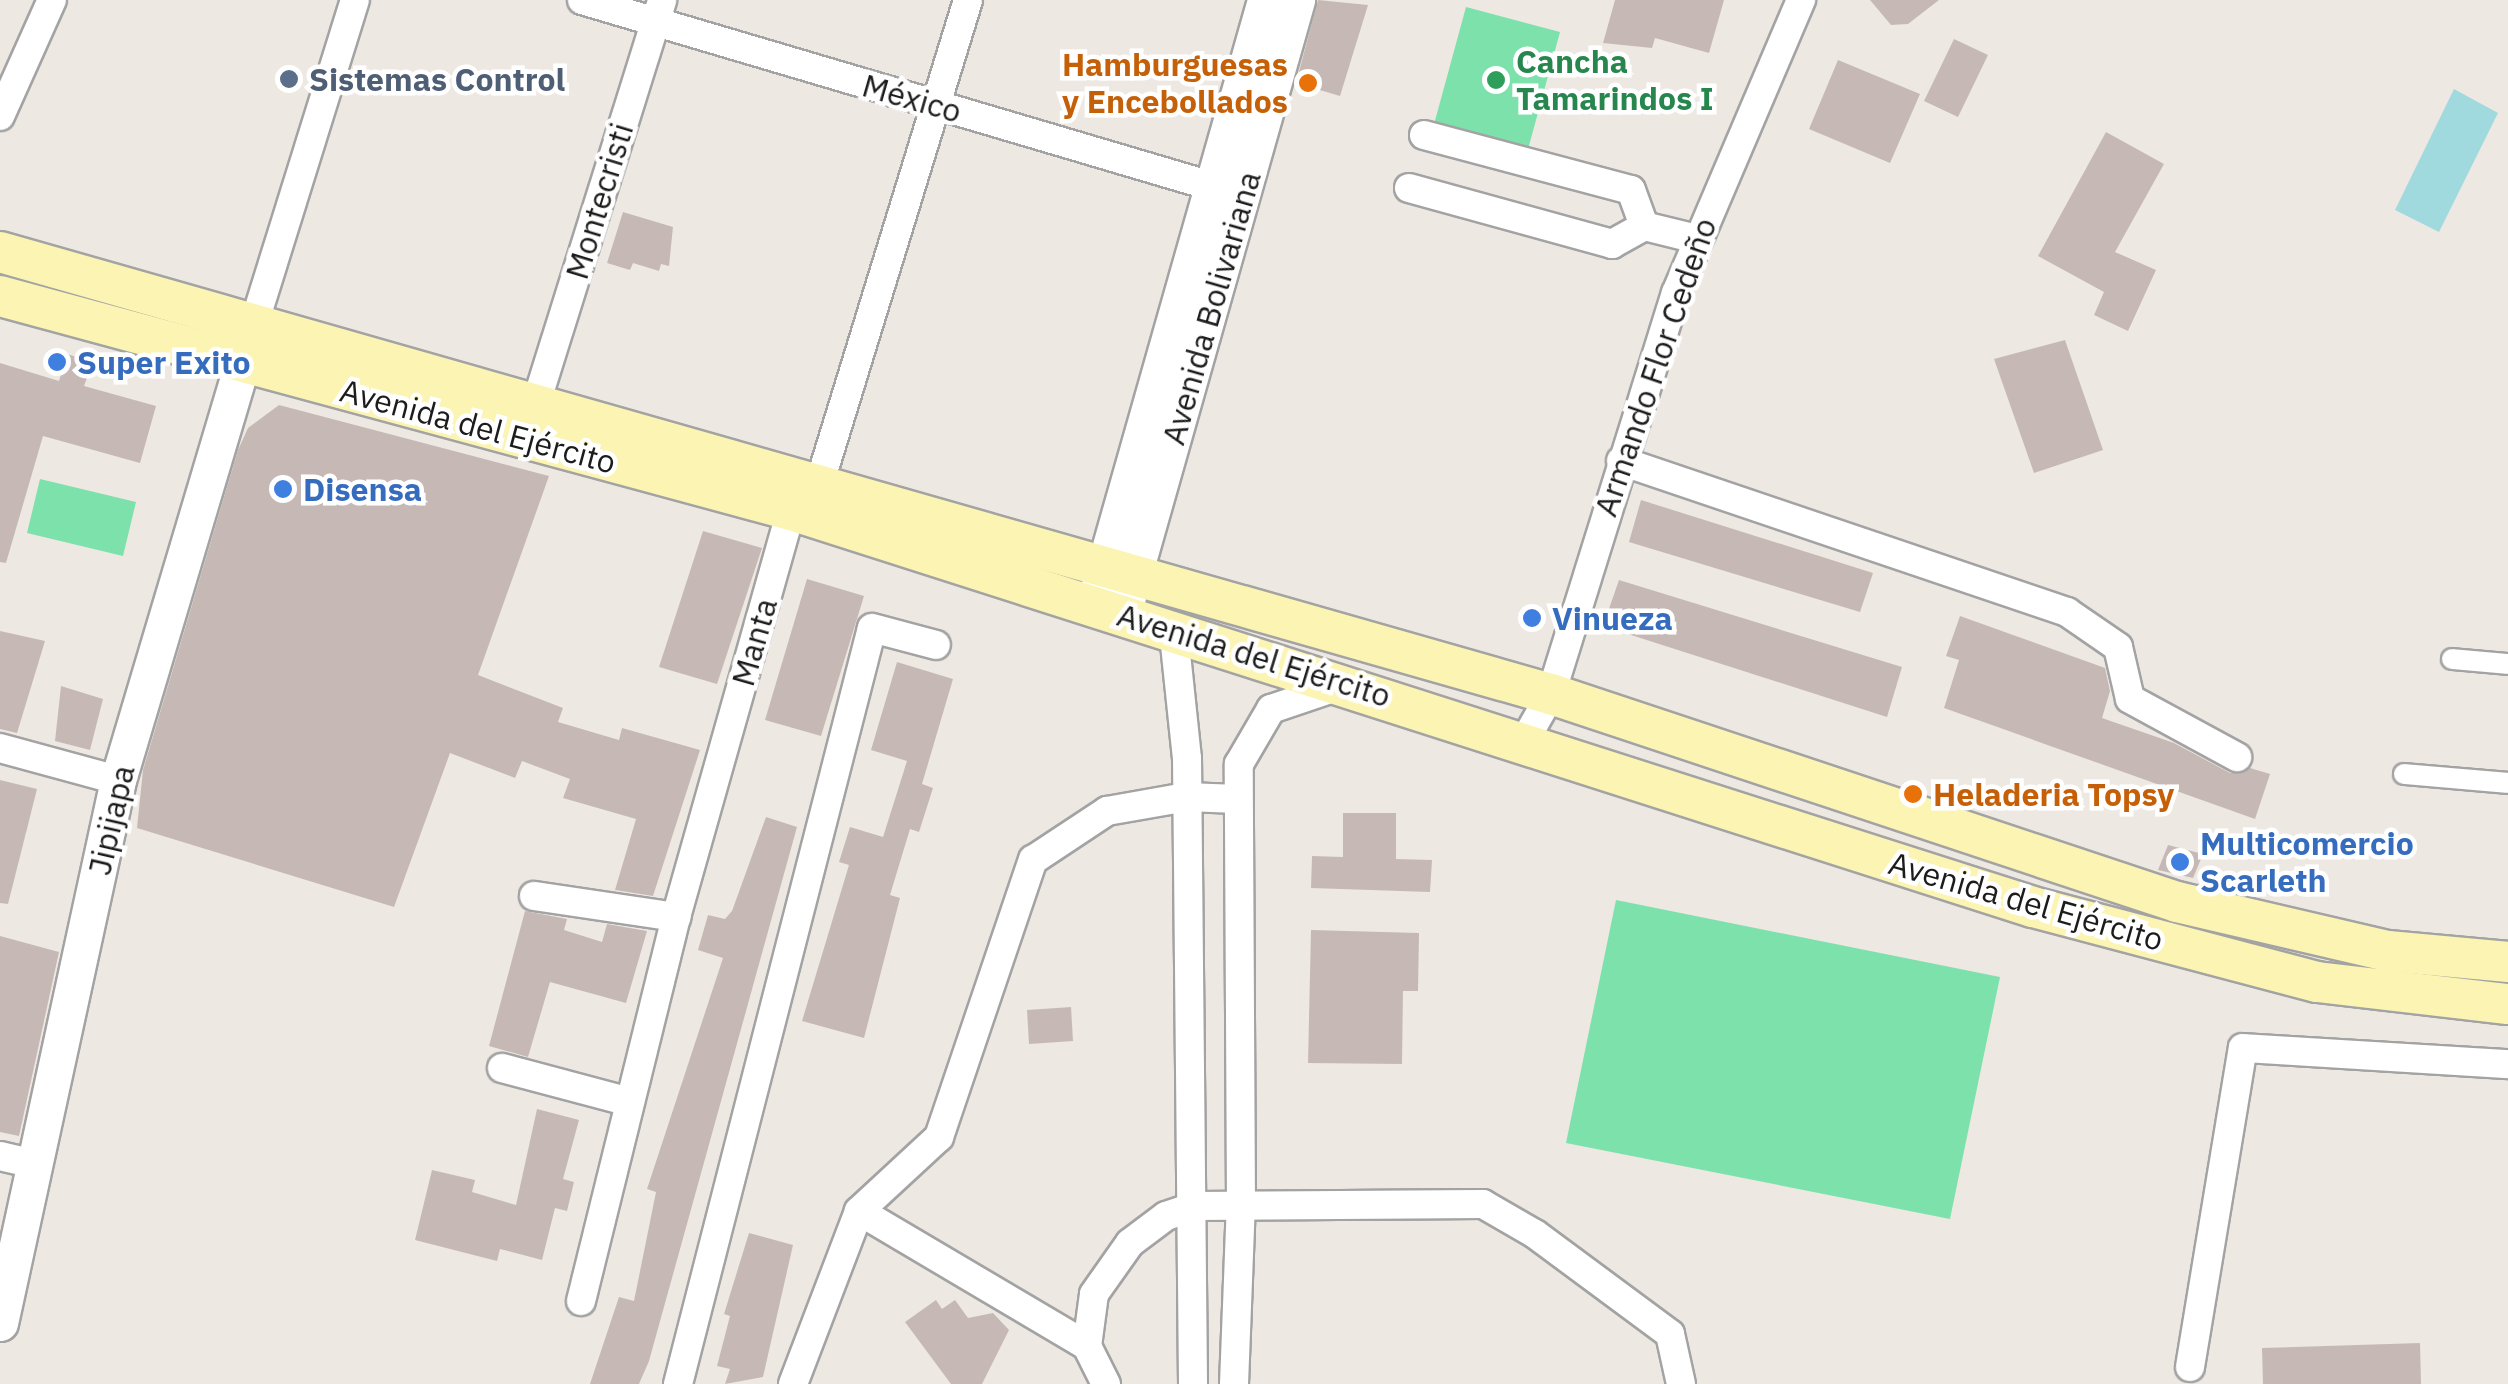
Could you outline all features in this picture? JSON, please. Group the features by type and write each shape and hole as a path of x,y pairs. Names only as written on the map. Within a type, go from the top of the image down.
{"main road":[{"name":"Avenida del Ejército","path":"0,252 248,343 805,498 1113,592 1550,694 2177,902 2371,948 2508,962"},
{"name":"Avenida del Ejército","path":"0,296 536,403 805,498"},
{"name":"Avenida del Ejército","path":"1113,592 1174,634 1348,684 1828,842 2138,936 2317,982 2508,1004"}],"street":[{"path":"0,116 52,0"},
{"path":"248,343 355,0"},
{"name":"México","path":"582,0 658,11 936,105 1228,191"},
{"name":"Manta","path":"581,1301 676,917 805,498 968,0"},
{"name":"Avenida Bolivariana","path":"1228,191 1264,0"},
{"name":"Avenida Bolivariana","path":"1113,592 1228,191 1297,0"},
{"name":"Armando Flor Cedeño","path":"1525,740 1550,694 1621,462 1697,239 1800,0"},
{"name":"Montecristi","path":"536,403 658,11"},
{"path":"1424,135 1632,190 1644,226"},
{"path":"1409,188 1612,244 1644,226 1697,239"},
{"name":"Jipijapa","path":"0,1323 38,1165 118,780 248,343"},
{"path":"1621,462 2067,612 2118,647 2130,699 2237,758"},
{"path":"678,1384 872,628 936,645"},
{"path":"1174,634 1186,797 1196,1206 1193,1384"},
{"path":"2452,660 2508,664"},
{"path":"1234,1384 1240,1205 1238,764 1271,709 1348,684"},
{"path":"0,748 118,780"},
{"path":"2404,774 2508,783"},
{"path":"793,1384 859,1211 939,1137 1033,860 1107,810 1186,797 1238,798"},
{"path":"534,896 676,917"},
{"path":"2190,1368 2243,1048 2508,1064"},
{"path":"502,1068 630,1102"},
{"path":"0,1156 38,1165"},
{"path":"1106,1384 1088,1346 1094,1294 1130,1244 1166,1216 1196,1206 1483,1204 1535,1234 1670,1334 1682,1384"},
{"path":"859,1211 1088,1346"}],"green space":[{"name":"Cancha Tamarindos I","path":"1466,7 1560,32 1527,153 1433,128"},
{"path":"40,479 136,502 123,556 27,533"},
{"path":"1616,900 2000,977 1950,1219 1566,1143"}],"water":[{"path":"2454,89 2498,113 2439,232 2395,210"}],"building":[{"path":"1318,0 1368,5 1340,96 1296,83"},
{"path":"1615,0 1724,0 1709,53 1655,38 1652,48 1603,43"},
{"path":"1870,0 1939,0 1908,24 1891,25"},
{"path":"1954,39 1988,55 1958,117 1924,101"},
{"path":"1838,60 1920,94 1890,163 1809,129"},
{"path":"2106,132 2164,164 2115,252 2156,270 2128,331 2094,315 2104,292 2038,256"},
{"path":"623,212 673,227 669,266 661,264 659,271 633,263 630,270 607,263"},
{"path":"2065,340 2103,450 2034,473 1994,359"},
{"path":"67,354 93,362 84,386 156,406 140,463 43,436 6,563 0,562 0,363 59,381"},
{"path":"279,405 549,476 478,675 563,708 558,722 619,740 622,728 700,750 653,896 615,890 636,819 563,798 570,779 522,761 515,778 450,753 394,907 137,828 143,770 238,450 248,428"},
{"path":"1641,500 1873,573 1860,612 1629,542"},
{"path":"703,531 762,548 717,684 659,667"},
{"path":"807,579 864,596 821,736 765,720"},
{"path":"1619,580 1902,667 1887,717 1603,626"},
{"path":"1960,616 2105,668 2110,691 2102,718 2174,743 2230,773 2250,768 2270,774 2255,819 1944,708 1959,660 1946,656"},
{"path":"0,631 45,641 17,733 0,729"},
{"path":"897,662 953,679 922,784 933,788 919,832 910,829 890,895 900,898 864,1038 802,1021 849,865 839,862 850,827 883,837 907,761 871,750"},
{"path":"61,686 103,699 90,750 55,741"},
{"path":"0,780 37,789 8,904 0,903"},
{"path":"1343,813 1396,813 1396,859 1432,860 1430,892 1311,888 1312,856 1343,857"},
{"path":"766,817 797,827 649,1361 639,1384 590,1384 619,1297 634,1301 656,1192 647,1189 723,958 698,950 708,915 725,919 732,911"},
{"name":"Multicomercio Scarleth","path":"2168,845 2203,854 2193,878 2158,870"},
{"path":"525,911 567,919 564,930 602,942 607,924 647,931 626,1003 550,982 528,1057 489,1046"},
{"path":"1311,930 1419,933 1418,991 1403,991 1402,1064 1308,1063"},
{"path":"0,936 59,952 19,1136 0,1132"},
{"path":"1071,1007 1073,1041 1029,1044 1027,1010"},
{"path":"537,1109 579,1120 563,1179 574,1182 567,1211 555,1208 542,1260 500,1249 497,1261 415,1240 432,1170 475,1180 472,1192 516,1205"},
{"path":"749,1233 793,1245 763,1377 725,1384 730,1369 717,1366 730,1316 724,1314"},
{"path":"936,1300 942,1309 955,1300 968,1318 993,1313 1009,1330 982,1384 951,1384 905,1322"},
{"path":"2420,1343 2421,1384 2263,1384 2262,1348"}],"place":[{"name":"Sistemas Control","path":"289,79"},
{"name":"Cancha Tamarindos I","path":"1496,80"},
{"name":"Hamburguesas y Encebollados","path":"1308,83"},
{"name":"Super Exito","path":"57,362"},
{"name":"Disensa","path":"283,489"},
{"name":"Vinueza","path":"1532,618"},
{"name":"Heladeria Topsy","path":"1913,794"},
{"name":"Multicomercio Scarleth","path":"2180,862"}]}
